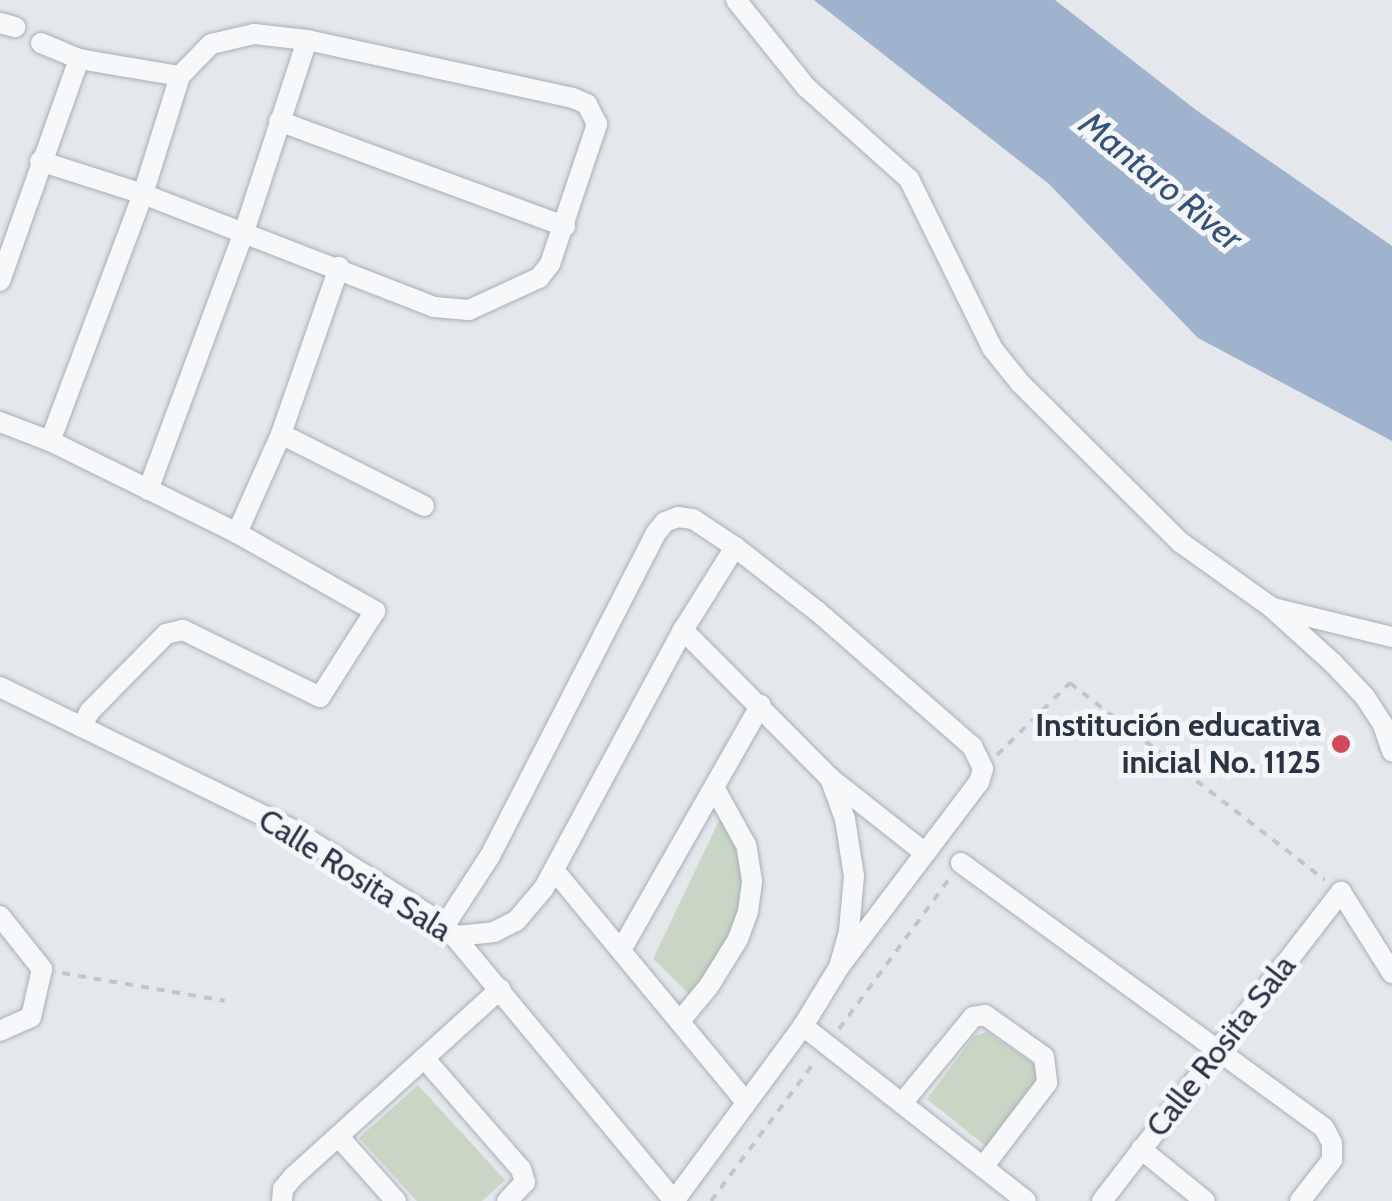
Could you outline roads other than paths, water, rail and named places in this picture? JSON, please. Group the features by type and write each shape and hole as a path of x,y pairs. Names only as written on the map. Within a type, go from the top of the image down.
{"street":[{"path":"739,5 806,87 909,178 992,348 1020,383 1180,542 1270,607 1365,697 1384,726 1392,750"},
{"path":"40,160 143,194 434,307 469,310 540,278 550,264 595,138 594,113 587,104 307,40 235,35 200,51 180,76 143,194 50,440"},
{"path":"148,490 244,232 307,40"},
{"path":"41,43 79,59 180,76"},
{"path":"0,282 40,160 79,59"},
{"path":"279,121 565,226"},
{"path":"238,533 281,434 340,268"},
{"path":"3,426 50,440 238,533 376,611 320,697 183,630 166,634 90,711 81,727"},
{"path":"281,434 424,506"},
{"path":"674,1201 803,1026 839,966 979,782 983,769 972,746 817,611 735,547 693,519 678,517 656,533 451,931 494,932 516,922 554,870 682,630 735,547"},
{"path":"1270,607 1392,637"},
{"path":"682,630 830,778 925,854"},
{"name":"Calle Rosita Sala","path":"0,688 293,830 451,931 674,1201"},
{"path":"621,950 761,705"},
{"path":"830,778 845,819 854,876 849,930 839,966"},
{"path":"680,1021 709,986 738,938 748,911 752,881 746,845 715,789"},
{"path":"960,863 1324,1128 1332,1143 1332,1160 1300,1201"},
{"path":"554,870 746,1102"},
{"name":"Calle Rosita Sala","path":"1102,1201 1341,892 1392,974"},
{"path":"0,916 42,969 31,1017 0,1031"},
{"path":"282,1201 283,1189 500,989"},
{"path":"903,1102 973,1016 985,1015 1044,1057 1048,1083 983,1167"},
{"path":"803,1026 1026,1201"},
{"path":"424,1058 520,1168 525,1182 507,1201"},
{"path":"338,1136 396,1201"},
{"path":"1141,1150 1205,1201"}],"water":[{"name":"Mantaro River","path":"814,0 1055,0 1196,110 1392,246 1392,441 1198,338 1049,184"}],"place":[{"name":"Institución educativa inicial No. 1125","path":"1341,744"}]}
